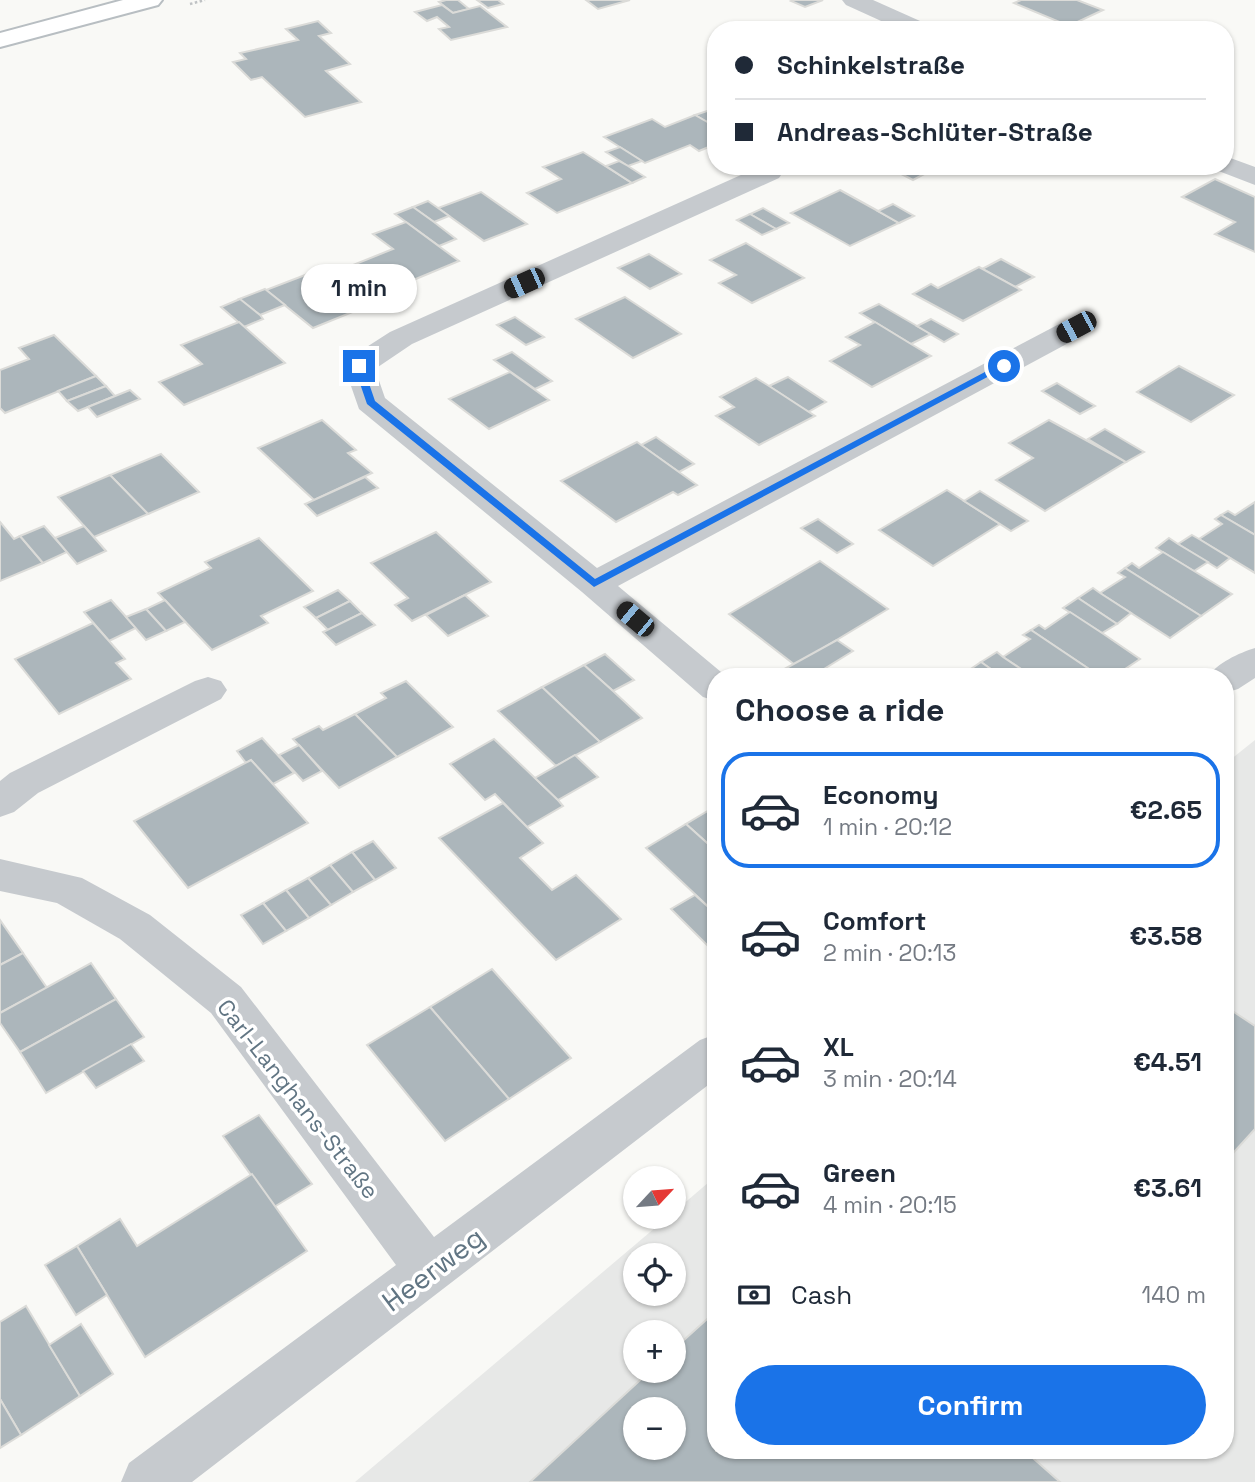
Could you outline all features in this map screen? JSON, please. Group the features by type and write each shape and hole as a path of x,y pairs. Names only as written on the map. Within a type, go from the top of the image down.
{"street":[{"path":"0,40 149,0"},
{"path":"854,0 901,21"},
{"path":"1234,168 1255,177"},
{"path":"707,680 594,584 370,402 359,366 401,338 766,175"},
{"path":"594,584 1076,327"},
{"path":"1234,674 1255,661"},
{"path":"0,802 24,783 208,690"},
{"name":"Carl-Langhans-Straße","path":"0,875 67,889 135,926 226,1000 430,1271"},
{"name":"Heerweg","path":"148,1482 707,1060"}],"shaded area":[{"path":"1255,740 1255,1482 355,1482 623,1255 623,1306 686,1306 686,1243 637,1243 654,1229 686,1229 686,1202 707,1184 707,1459 1234,1459 1234,757"}],"building":[{"path":"458,0 469,9 453,13 439,2"},
{"path":"477,0 498,0 503,4 488,8"},
{"path":"586,0 630,0 598,9"},
{"path":"823,0 805,7 791,1"},
{"path":"1021,0 1077,0 1103,10 1080,21 1057,21 1014,3"},
{"path":"442,5 453,13 480,6 507,27 451,40 439,29 449,27 437,17 427,21 415,12"},
{"path":"318,21 331,33 319,36 350,64 326,71 361,102 305,117 262,77 251,80 233,62 246,59 240,53 298,40 286,29"},
{"path":"707,111 707,122 695,115"},
{"path":"695,115 707,122 707,148 699,151 690,145 645,163 604,137 652,119 665,127"},
{"path":"620,147 642,161 628,166 606,152"},
{"path":"583,152 632,183 557,213 527,193 561,179 543,167"},
{"path":"619,161 645,177 632,183 606,166"},
{"path":"903,175 922,175 913,180"},
{"path":"1215,179 1255,197 1255,252 1215,234 1235,222 1182,197"},
{"path":"840,190 899,223 850,246 791,213"},
{"path":"481,192 527,224 484,241 438,208"},
{"path":"428,201 449,216 434,222 413,207"},
{"path":"893,204 914,216 899,223 878,211"},
{"path":"413,207 456,239 439,246 395,214"},
{"path":"763,208 789,223 776,229 750,214"},
{"path":"750,214 776,229 762,235 737,220"},
{"path":"406,222 459,261 387,291 353,265 393,249 373,234"},
{"path":"746,243 804,278 752,303 719,283 736,275 710,260"},
{"path":"649,254 681,274 650,289 618,268"},
{"path":"1001,259 1034,277 1015,287 982,269"},
{"path":"979,267 1021,290 963,321 913,294 931,284 938,288"},
{"path":"313,272 360,309 313,328 266,290"},
{"path":"265,289 285,305 260,315 239,299"},
{"path":"625,297 681,334 633,358 576,319"},
{"path":"240,299 263,319 244,327 221,307"},
{"path":"879,304 931,334 911,344 860,313"},
{"path":"515,317 544,337 526,345 497,325"},
{"path":"931,319 958,334 944,342 917,326"},
{"path":"239,322 285,363 184,405 159,382 202,364 181,345"},
{"path":"875,322 931,356 872,387 830,361 860,345 846,337"},
{"path":"54,335 96,376 5,413 0,408 0,370 29,359 19,348"},
{"path":"512,352 552,381 535,389 494,360"},
{"path":"1179,366 1234,395 1191,422 1137,392"},
{"path":"510,372 549,400 489,429 449,399"},
{"path":"96,376 106,386 67,401 58,391"},
{"path":"788,377 826,402 808,412 769,386"},
{"path":"756,378 815,416 759,445 716,416 734,407 720,397"},
{"path":"1057,383 1095,406 1080,414 1042,391"},
{"path":"106,386 115,396 78,411 67,401"},
{"path":"130,390 140,399 97,417 88,407"},
{"path":"322,420 356,450 348,453 372,473 314,500 258,448"},
{"path":"1049,420 1126,462 1045,511 996,480 1033,458 1009,443"},
{"path":"1105,429 1144,452 1126,462 1088,439"},
{"path":"656,437 694,464 679,472 641,445"},
{"path":"637,442 697,485 678,495 673,492 616,522 561,481"},
{"path":"161,454 199,492 148,514 110,475"},
{"path":"110,475 148,514 94,537 58,497"},
{"path":"365,477 378,488 317,516 305,504"},
{"path":"947,490 1000,524 933,566 879,530"},
{"path":"980,491 1028,521 1011,531 964,501"},
{"path":"1255,502 1255,535 1221,515 1228,511 1235,515"},
{"path":"1221,515 1255,535 1255,573 1199,539 1222,524 1215,519"},
{"path":"818,519 853,544 837,553 801,528"},
{"path":"0,522 14,539 20,536 43,563 0,581"},
{"path":"44,526 67,552 43,563 20,536"},
{"path":"84,526 106,551 77,564 55,538"},
{"path":"436,532 491,582 412,621 395,605 408,598 371,563"},
{"path":"1192,535 1230,558 1217,568 1178,544"},
{"path":"259,538 313,591 261,616 268,623 212,650 158,593 211,568 205,562"},
{"path":"1169,538 1208,562 1194,571 1156,548"},
{"path":"1163,552 1232,594 1201,616 1125,568 1132,563 1139,568"},
{"path":"820,561 888,609 795,665 729,614"},
{"path":"1125,568 1201,616 1170,638 1100,593 1125,577 1118,573"},
{"path":"1093,588 1131,613 1117,624 1078,598"},
{"path":"338,590 350,601 316,618 304,607"},
{"path":"465,595 488,616 448,636 426,615"},
{"path":"1078,598 1117,624 1102,633 1063,608"},
{"path":"111,600 136,628 109,641 84,612"},
{"path":"165,600 185,622 166,631 146,609"},
{"path":"350,601 362,613 328,630 316,618"},
{"path":"146,609 166,631 146,640 126,617"},
{"path":"1070,612 1140,659 1126,668 1088,668 1031,630 1039,625 1045,629"},
{"path":"362,613 375,625 336,645 323,632"},
{"path":"93,623 125,659 116,663 131,679 59,714 15,659"},
{"path":"1031,630 1088,668 1020,668 1003,657 1030,639 1023,635"},
{"path":"837,640 853,651 826,668 786,668"},
{"path":"997,652 1020,668 989,668 981,662"},
{"path":"605,654 634,680 613,691 584,665"},
{"path":"981,662 989,668 972,668"},
{"path":"584,665 642,718 600,742 542,687"},
{"path":"406,681 453,727 397,757 355,714 386,698 381,693"},
{"path":"542,687 600,742 556,766 498,711"},
{"path":"355,714 397,757 339,788 293,739 319,726 323,730"},
{"path":"262,738 294,773 273,784 251,760 246,763 237,751"},
{"path":"494,739 563,806 527,827 495,794 485,800 450,764"},
{"path":"299,745 322,771 303,781 279,755"},
{"path":"575,755 598,777 558,800 535,778"},
{"path":"251,760 308,823 188,888 134,821"},
{"path":"503,803 543,843 520,858 552,890 576,875 621,919 556,960 439,838"},
{"path":"707,811 707,843 686,824"},
{"path":"686,824 707,843 707,906 646,848"},
{"path":"373,841 396,868 375,880 352,852"},
{"path":"352,852 375,880 353,892 330,865"},
{"path":"330,865 353,892 331,905 308,878"},
{"path":"308,878 331,905 309,918 286,890"},
{"path":"286,890 309,918 286,931 263,903"},
{"path":"695,895 707,906 707,945 671,909"},
{"path":"263,903 286,931 263,944 241,915"},
{"path":"0,920 23,953 0,965"},
{"path":"23,953 47,988 0,1013 0,965"},
{"path":"91,963 116,999 20,1052 0,1023 0,1013"},
{"path":"492,969 571,1058 509,1099 430,1007"},
{"path":"116,999 144,1037 46,1093 20,1052"},
{"path":"430,1007 509,1099 445,1141 367,1045"},
{"path":"1234,1012 1255,1026 1255,1129 1234,1152"},
{"path":"131,1044 144,1061 96,1088 83,1071"},
{"path":"259,1115 312,1184 274,1207 223,1136"},
{"path":"252,1174 307,1251 145,1357 77,1246 120,1219 137,1246"},
{"path":"77,1246 107,1295 76,1315 45,1265"},
{"path":"26,1306 80,1396 21,1435 0,1399 0,1322"},
{"path":"707,1319 707,1459 1034,1459 1060,1482 530,1482 637,1383 686,1383 686,1338"},
{"path":"81,1324 113,1374 80,1396 49,1345"},
{"path":"0,1399 21,1435 0,1448"}],"route":[{"path":"359,366 370,402 594,584 1004,366"}]}
